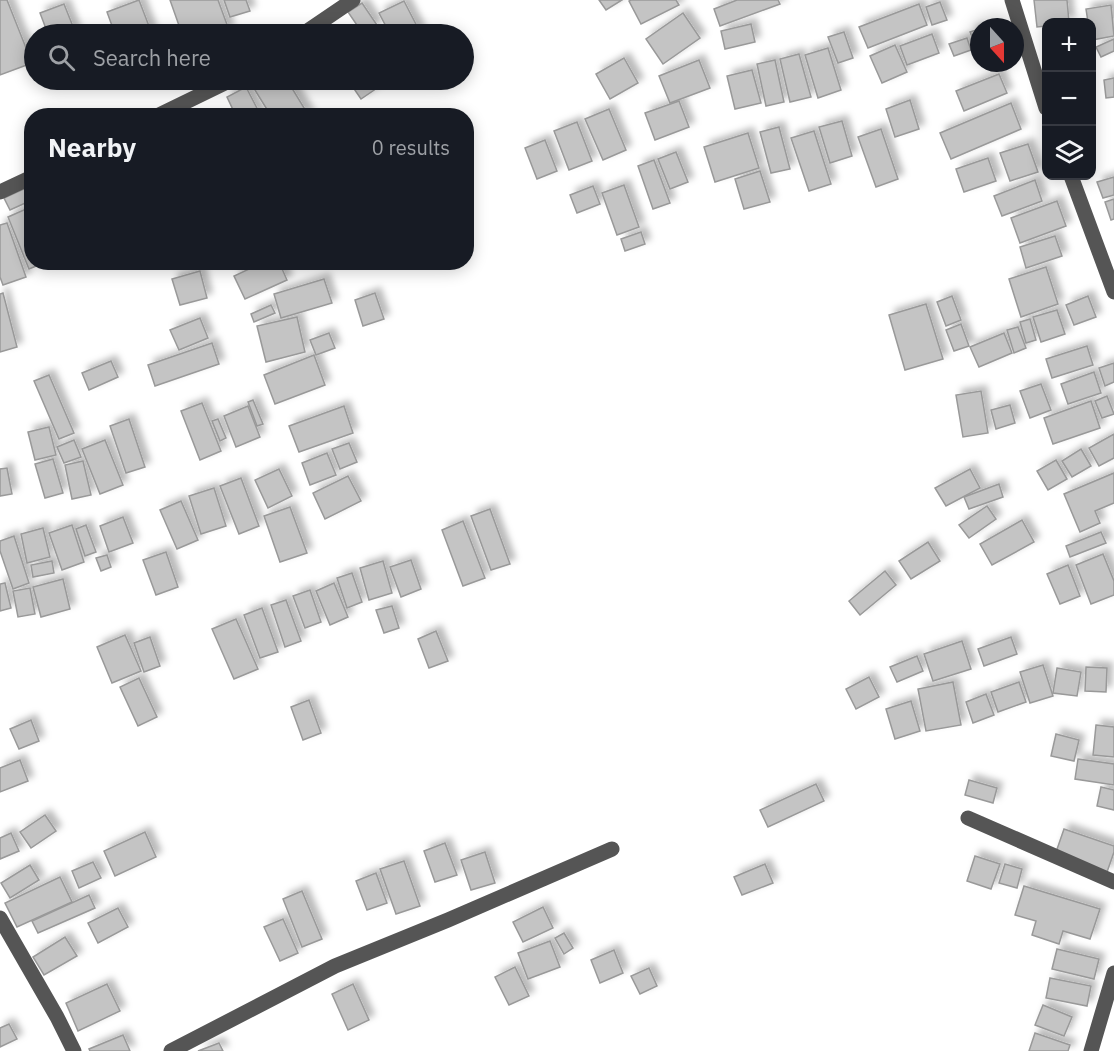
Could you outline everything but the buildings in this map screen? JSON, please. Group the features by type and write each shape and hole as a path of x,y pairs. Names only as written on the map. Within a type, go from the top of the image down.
{"street":[{"path":"318,24 353,0"},
{"path":"1012,0 1042,93"},
{"path":"173,108 210,90"},
{"path":"1072,180 1114,292"},
{"path":"0,192 24,181"},
{"path":"968,818 1114,882"},
{"path":"171,1051 335,966 612,849"},
{"path":"0,918 74,1051"},
{"path":"1091,1051 1114,973"}]}
